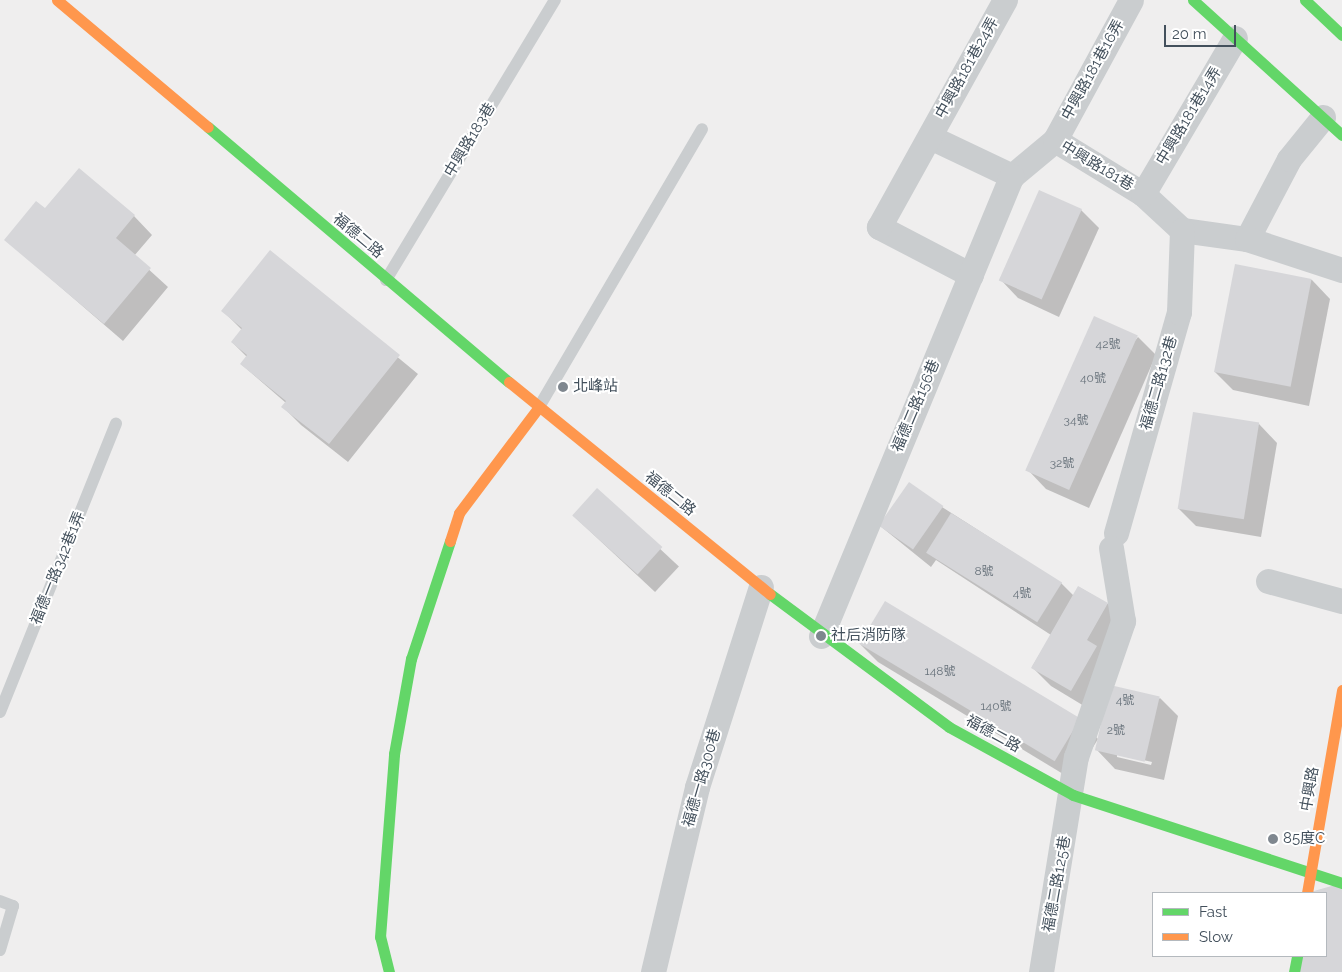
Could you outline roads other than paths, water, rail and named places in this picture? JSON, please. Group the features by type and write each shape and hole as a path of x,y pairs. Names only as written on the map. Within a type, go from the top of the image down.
{"main road":[{"name":"福德二路","path":"57,0 386,280 539,407 821,636 950,727 1073,795 1342,883"},
{"path":"1194,0 1342,135"},
{"path":"1305,0 1342,35"},
{"path":"389,972 380,937 394,754 411,659 459,513 539,407"},
{"name":"中興路","path":"1307,892 1342,690"},
{"path":"1294,972 1297,957"}],"street":[{"name":"中興路181巷24弄","path":"971,275 879,227 1005,0"},
{"name":"中興路181巷16弄","path":"1055,140 1131,0"},
{"name":"中興路181巷14弄","path":"1143,194 1235,38"},
{"path":"1247,239 1289,159 1323,117"},
{"path":"930,137 1012,176"},
{"name":"中興路181巷","path":"1012,176 1055,140 1143,194 1182,230"},
{"name":"福德二路156巷","path":"821,636 1012,176"},
{"path":"1182,230 1247,239 1342,270"},
{"name":"福德二路132巷","path":"1073,795 1076,757 1123,622 1113,540 1179,312 1182,230"},
{"path":"1268,581 1342,601"},
{"name":"福德一路300巷","path":"653,972 697,787 761,587"},
{"name":"福德二路125巷","path":"1041,972 1073,795"}],"lane":[{"name":"中興路183巷","path":"386,280 555,0"},
{"path":"539,407 702,129"},
{"name":"福德一路342巷1弄","path":"0,712 116,423"},
{"path":"0,901 13,906 0,950"}],"place":[{"name":"北峰站","path":"563,387"},
{"name":"社后消防隊","path":"821,636"},
{"name":"85度C","path":"1273,839"}]}
